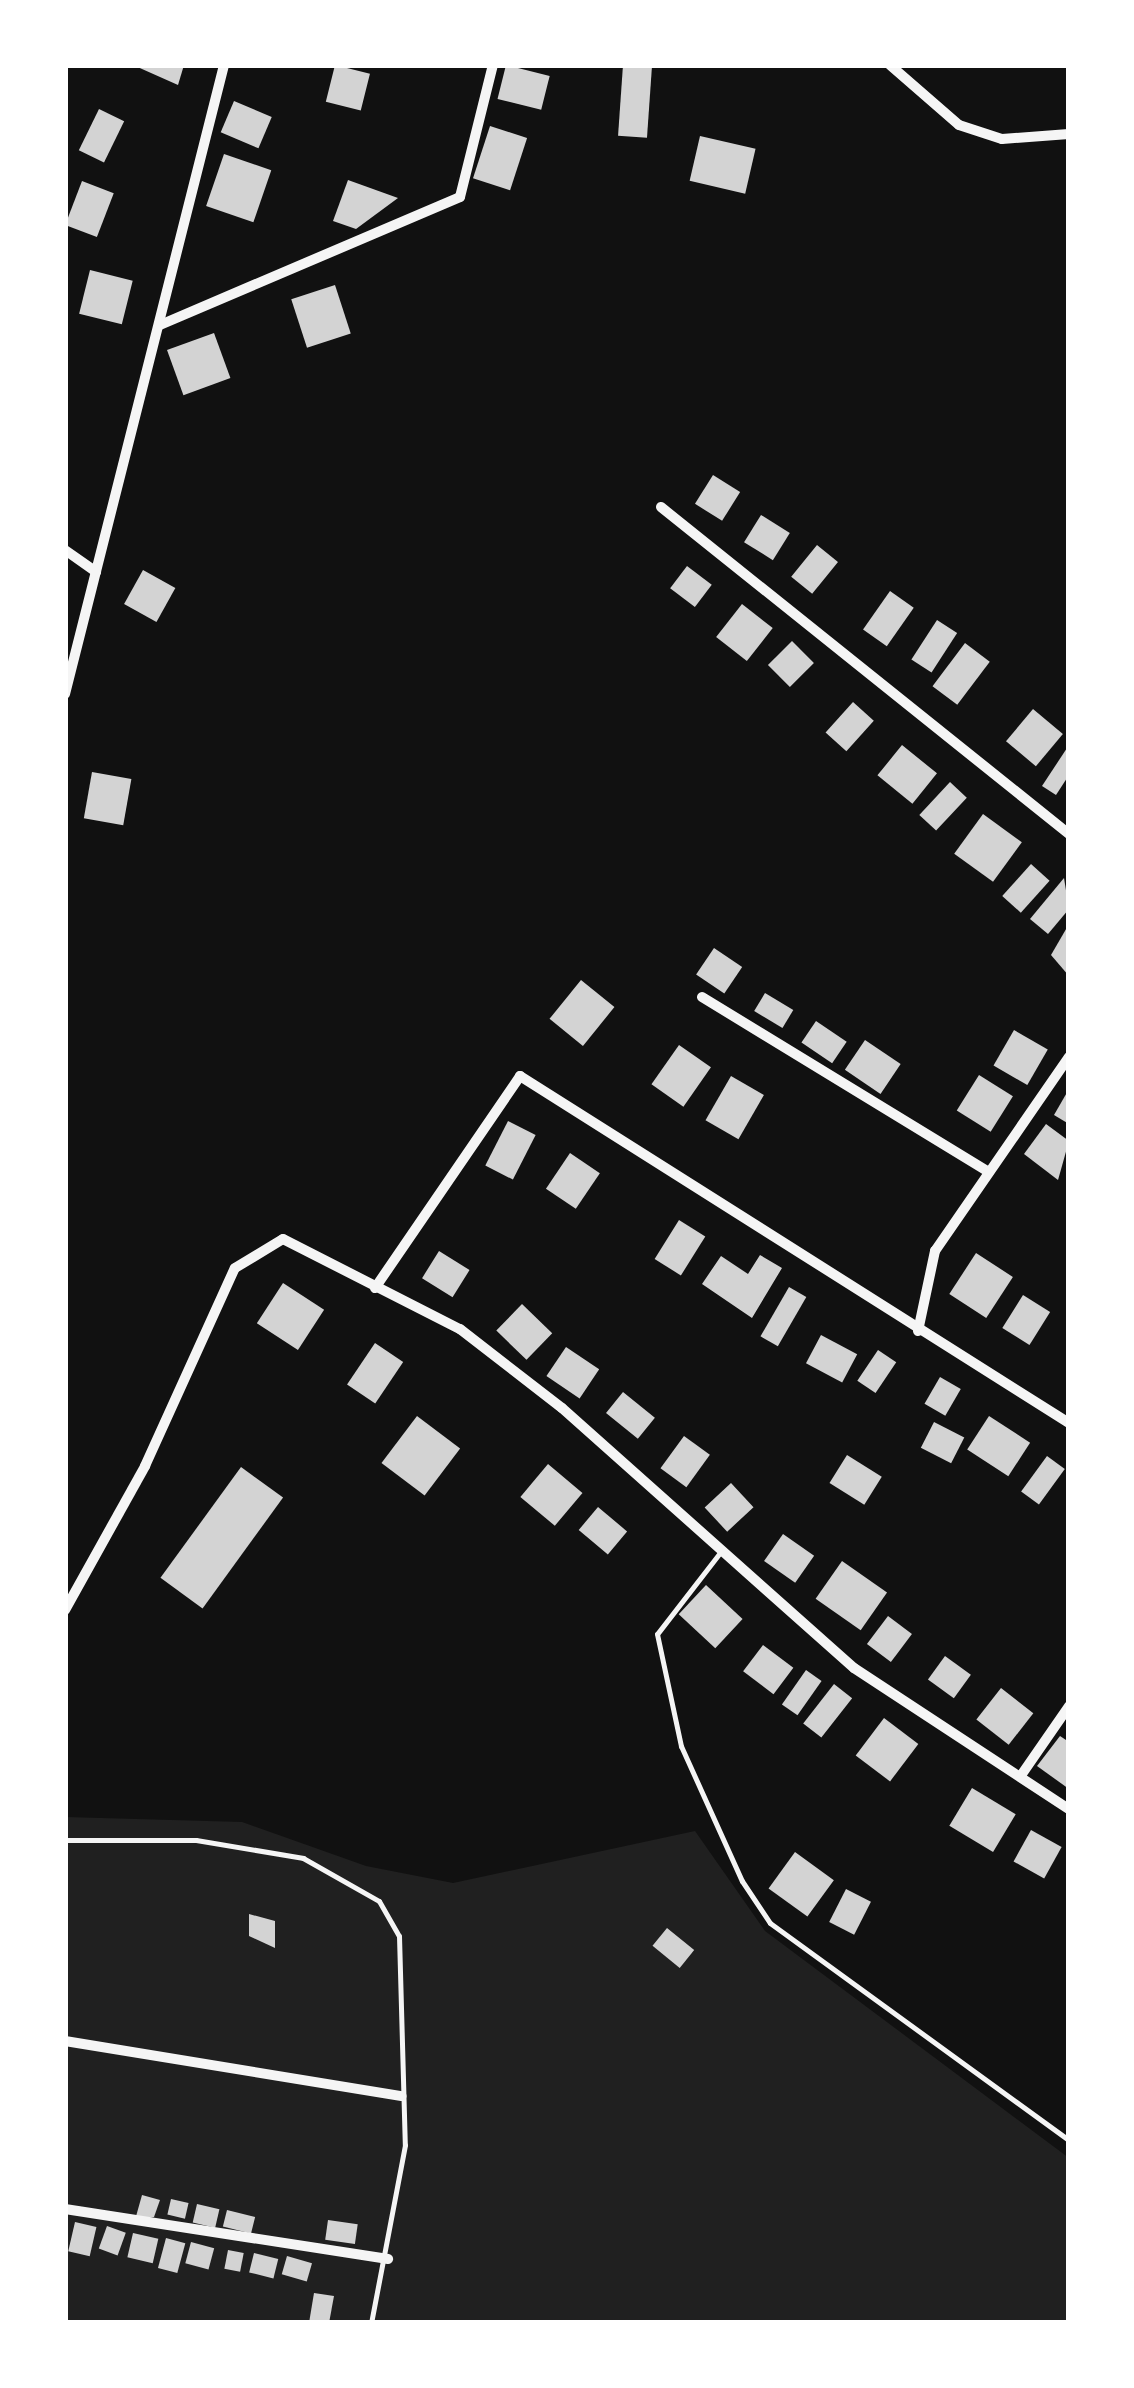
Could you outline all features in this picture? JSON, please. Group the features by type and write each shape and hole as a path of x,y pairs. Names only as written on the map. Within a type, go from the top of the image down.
{"street":[{"path":"65,694 224,65"},
{"path":"160,325 460,197 493,65"},
{"path":"890,65 959,125 1002,139 1069,134"},
{"path":"661,507 1069,834"},
{"path":"65,550 96,572"},
{"path":"702,997 990,1172"},
{"path":"918,1331 935,1251 1069,1057"},
{"path":"375,1288 520,1076 1069,1424"},
{"path":"65,1610 145,1466 234,1268 283,1239 325,1253 375,1288 460,1329 722,1550 854,1668 1022,1774 1069,1809"},
{"path":"1022,1774 1069,1706"},
{"path":"65,2040 402,2096"},
{"path":"65,2209 388,2259"}],"lane":[{"path":"722,1550 657,1634 681,1746 742,1881 770,1923 1069,2140"},
{"path":"65,1840 196,1840 303,1858 379,1900 399,1936 405,2145 388,2259 371,2323"}],"shaded area":[{"path":"65,1817 242,1822 366,1866 453,1883 695,1831 765,1931 1069,2158 1069,2323 65,2323"}],"building":[{"path":"133,65 184,65 178,85"},
{"path":"335,65 370,74 361,111 326,102"},
{"path":"506,65 550,76 541,110 498,99"},
{"path":"623,65 652,67 647,138 618,136"},
{"path":"234,101 272,117 258,148 221,132"},
{"path":"99,109 124,121 104,163 79,150"},
{"path":"490,126 527,138 510,190 473,178"},
{"path":"700,136 756,149 745,194 690,181"},
{"path":"224,154 271,170 253,222 206,206"},
{"path":"348,180 398,198 356,229 333,221"},
{"path":"82,181 114,193 97,237 65,225"},
{"path":"90,270 133,281 122,324 79,314"},
{"path":"335,285 351,334 307,348 291,299"},
{"path":"214,333 230,378 183,395 167,350"},
{"path":"713,475 740,492 722,521 695,504"},
{"path":"761,515 790,533 773,560 744,542"},
{"path":"817,545 838,562 812,594 791,577"},
{"path":"687,566 712,585 695,607 670,588"},
{"path":"143,570 175,588 156,622 124,604"},
{"path":"890,591 914,608 887,646 863,630"},
{"path":"742,604 773,628 747,661 716,637"},
{"path":"937,620 957,633 932,672 911,659"},
{"path":"792,641 814,663 790,687 768,665"},
{"path":"965,643 990,662 957,705 933,686"},
{"path":"853,702 874,721 846,751 826,732"},
{"path":"1033,709 1063,734 1036,766 1006,741"},
{"path":"902,745 937,773 912,804 877,775"},
{"path":"1069,745 1069,775 1056,795 1042,786"},
{"path":"92,772 131,779 123,825 84,818"},
{"path":"950,782 967,798 936,831 919,815"},
{"path":"983,814 1022,842 993,882 954,854"},
{"path":"1031,864 1050,881 1021,913 1002,896"},
{"path":"1064,878 1069,909 1048,934 1030,919"},
{"path":"1069,924 1069,976 1051,955"},
{"path":"714,948 742,967 724,994 696,975"},
{"path":"581,980 614,1007 583,1046 550,1019"},
{"path":"765,993 793,1010 782,1028 754,1011"},
{"path":"816,1021 847,1042 832,1063 801,1043"},
{"path":"1014,1030 1048,1049 1027,1085 994,1066"},
{"path":"865,1040 901,1064 881,1094 845,1070"},
{"path":"679,1045 711,1067 683,1107 651,1084"},
{"path":"979,1075 1013,1096 991,1132 957,1111"},
{"path":"731,1076 764,1095 738,1139 706,1120"},
{"path":"1069,1089 1069,1124 1054,1115"},
{"path":"508,1121 536,1135 513,1180 485,1166"},
{"path":"1046,1124 1069,1141 1058,1180 1024,1154"},
{"path":"570,1153 600,1173 576,1209 546,1189"},
{"path":"679,1220 705,1236 681,1275 655,1259"},
{"path":"439,1251 470,1270 453,1297 422,1278"},
{"path":"976,1253 1013,1277 986,1318 949,1294"},
{"path":"760,1255 782,1268 752,1318 702,1284 721,1256 748,1274"},
{"path":"283,1283 324,1310 298,1350 257,1323"},
{"path":"789,1287 806,1297 778,1346 760,1336"},
{"path":"1023,1295 1050,1312 1029,1345 1002,1328"},
{"path":"522,1304 552,1333 527,1360 496,1331"},
{"path":"821,1335 857,1354 842,1383 806,1363"},
{"path":"375,1343 403,1362 375,1403 347,1384"},
{"path":"566,1347 599,1369 580,1398 546,1376"},
{"path":"878,1350 896,1362 876,1393 857,1381"},
{"path":"940,1377 961,1389 945,1416 924,1404"},
{"path":"623,1392 655,1418 638,1439 606,1413"},
{"path":"417,1416 460,1448 425,1496 381,1463"},
{"path":"989,1416 1030,1443 1008,1476 967,1450"},
{"path":"934,1422 964,1437 951,1463 921,1448"},
{"path":"684,1436 710,1455 686,1487 660,1468"},
{"path":"847,1455 882,1477 864,1505 830,1483"},
{"path":"1047,1456 1065,1469 1039,1505 1021,1492"},
{"path":"548,1464 582,1493 555,1526 520,1497"},
{"path":"241,1467 283,1498 203,1608 160,1578"},
{"path":"731,1483 754,1507 727,1532 705,1508"},
{"path":"598,1507 627,1531 608,1554 579,1530"},
{"path":"783,1534 814,1556 795,1583 764,1561"},
{"path":"842,1561 887,1593 861,1630 816,1599"},
{"path":"706,1585 743,1619 715,1648 679,1614"},
{"path":"888,1616 912,1634 891,1662 867,1644"},
{"path":"763,1645 793,1668 773,1694 743,1671"},
{"path":"945,1656 971,1675 954,1698 928,1679"},
{"path":"806,1670 822,1681 797,1715 782,1704"},
{"path":"834,1684 852,1698 821,1738 803,1723"},
{"path":"1001,1688 1033,1713 1009,1745 976,1720"},
{"path":"884,1718 918,1744 890,1781 856,1756"},
{"path":"1060,1736 1069,1742 1069,1789 1037,1766"},
{"path":"972,1788 1016,1814 993,1852 949,1826"},
{"path":"1031,1830 1062,1847 1044,1878 1014,1861"},
{"path":"795,1852 834,1880 807,1917 769,1888"},
{"path":"846,1889 871,1902 854,1935 829,1922"},
{"path":"249,1914 275,1921 275,1948 249,1936"},
{"path":"667,1928 694,1950 680,1968 653,1946"},
{"path":"142,2195 160,2200 154,2217 135,2220"},
{"path":"171,2199 189,2203 185,2219 167,2215"},
{"path":"197,2204 219,2209 215,2228 193,2223"},
{"path":"227,2210 255,2217 251,2234 223,2226"},
{"path":"328,2220 358,2224 355,2244 325,2240"},
{"path":"75,2222 96,2227 90,2256 68,2251"},
{"path":"107,2226 126,2233 118,2255 99,2249"},
{"path":"133,2233 158,2239 153,2263 127,2257"},
{"path":"166,2238 185,2243 177,2273 158,2268"},
{"path":"191,2242 214,2248 208,2269 185,2263"},
{"path":"228,2250 244,2253 240,2272 224,2269"},
{"path":"254,2253 278,2259 273,2278 249,2272"},
{"path":"287,2256 312,2263 307,2281 282,2274"},
{"path":"314,2293 334,2296 329,2323 309,2323"}]}
